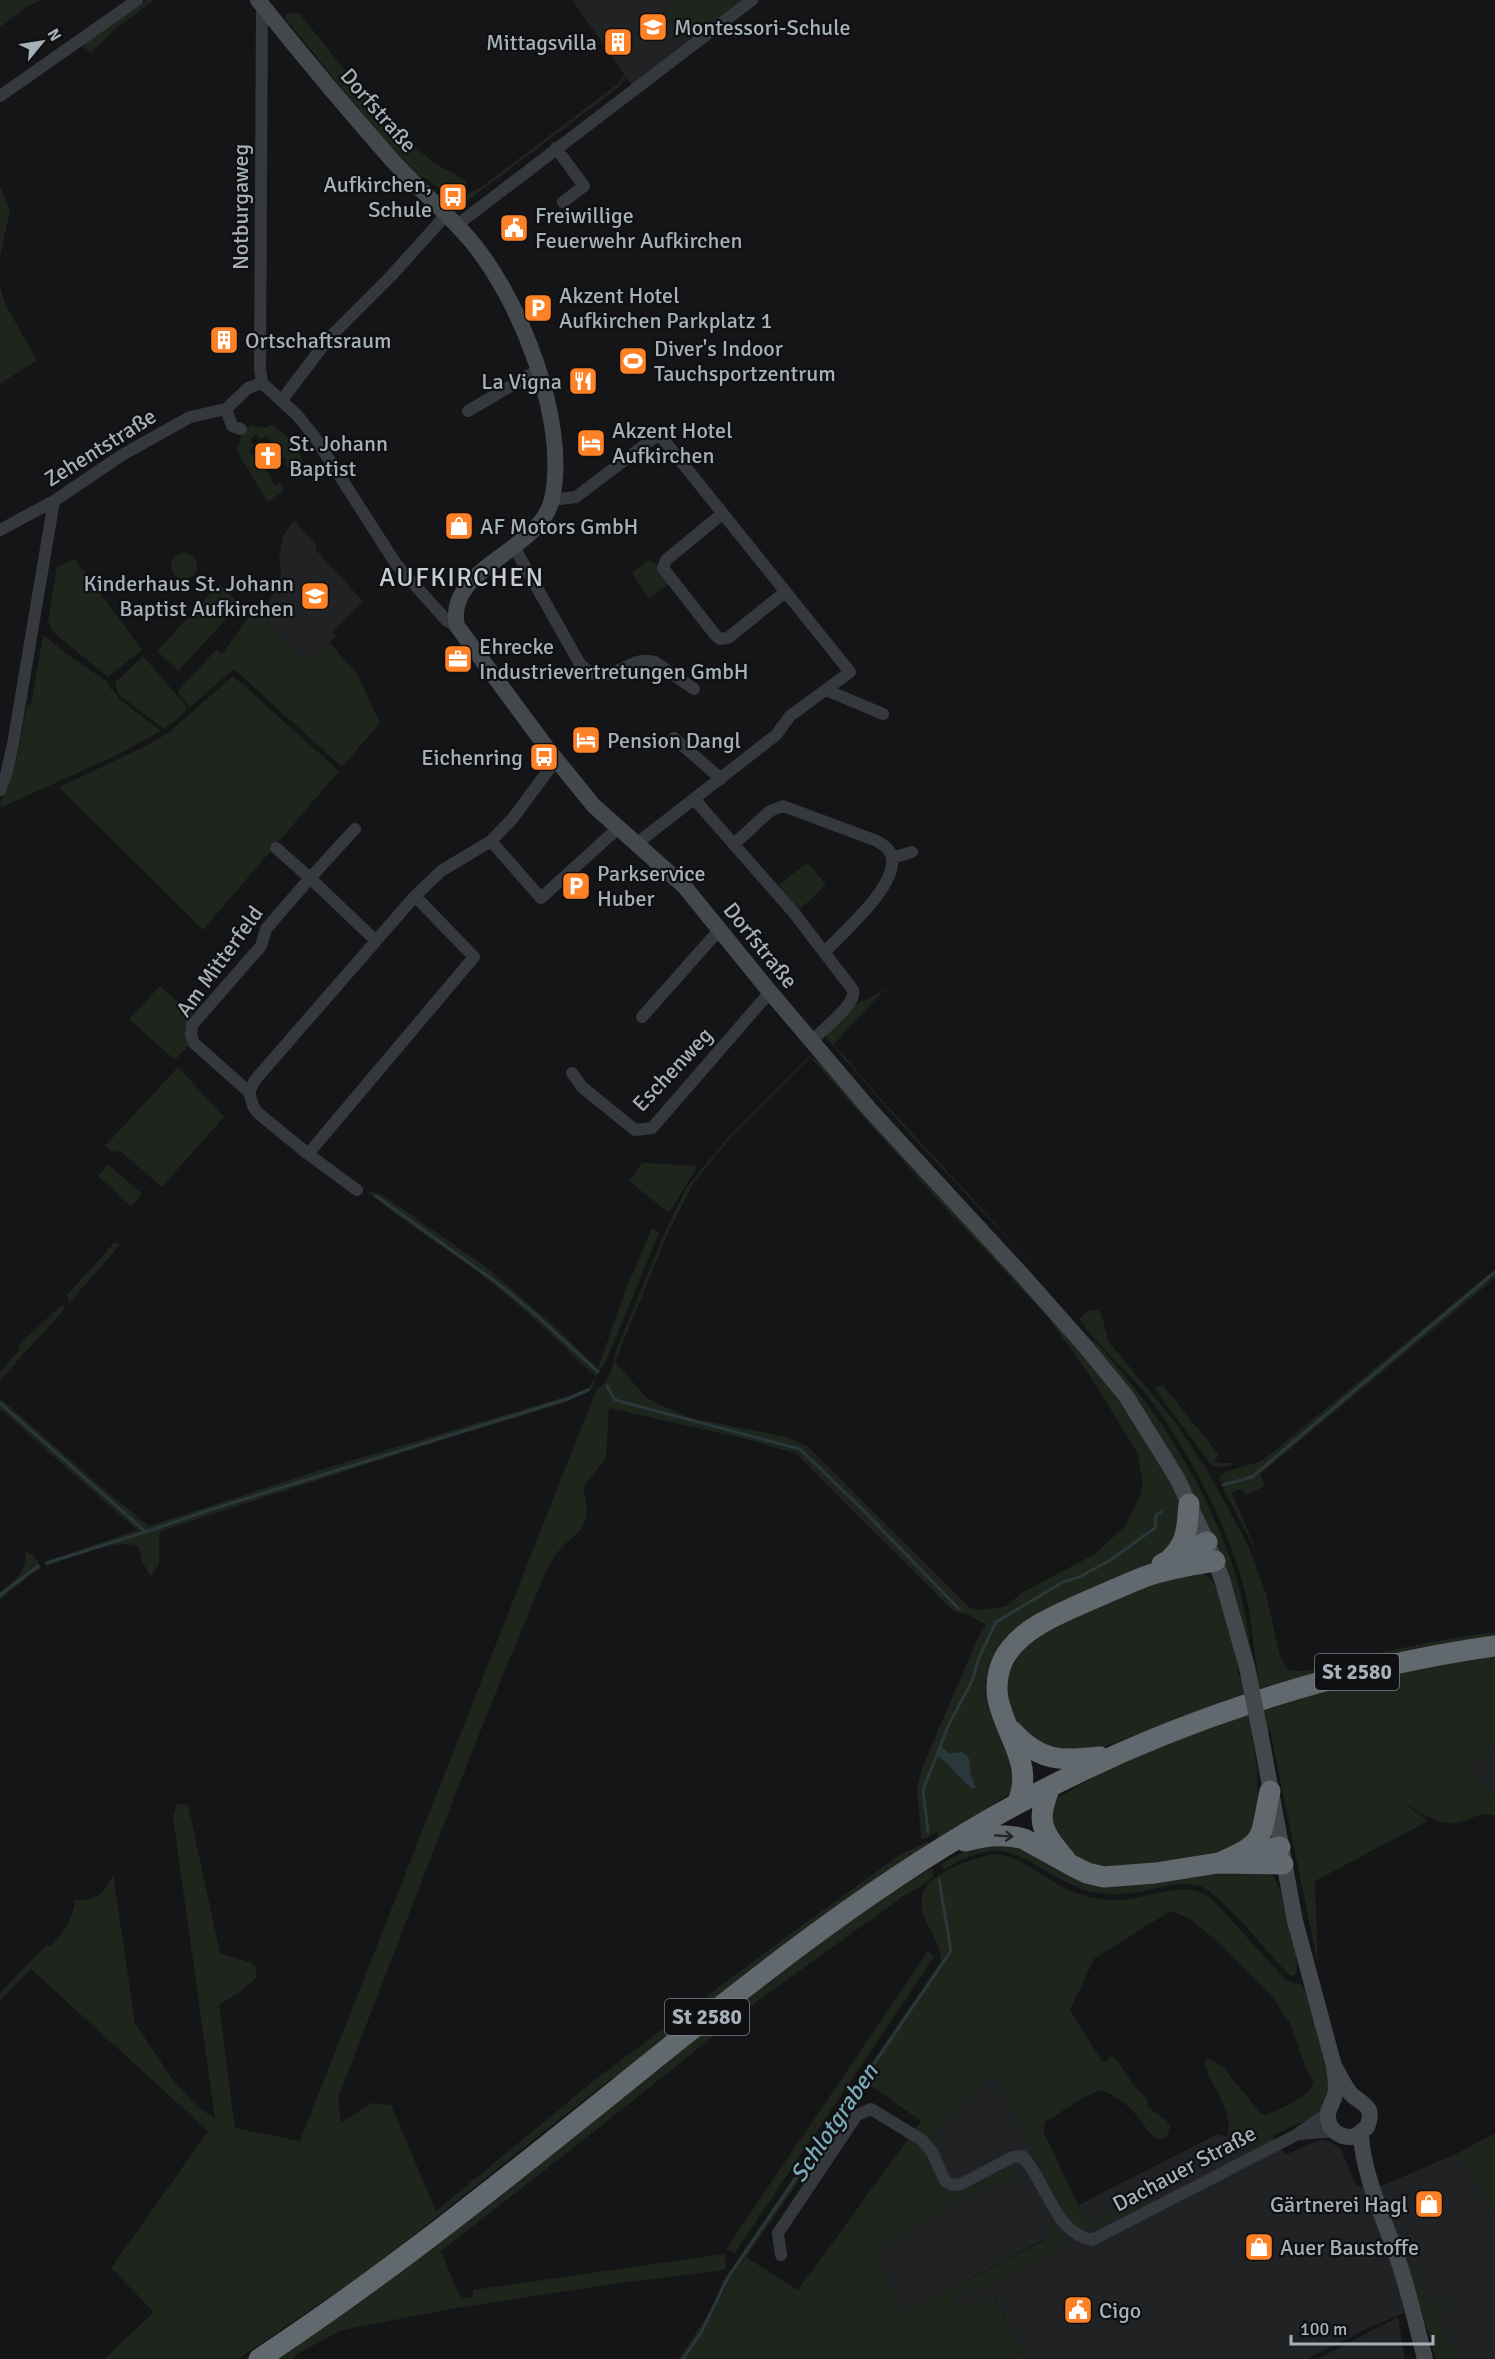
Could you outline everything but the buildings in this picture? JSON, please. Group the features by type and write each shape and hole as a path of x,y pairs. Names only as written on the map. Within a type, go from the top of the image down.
{"highway":[{"name":"St 2580","path":"1145,1577 1180,1550 1185,1540 1190,1504"},
{"name":"St 2580","path":"1169,1560 1211,1552"},
{"name":"St 2580","path":"1017,1804 1022,1793 1024,1778 999,1702 997,1680 1003,1659 1015,1642 1052,1617 1145,1577 1211,1552"},
{"name":"St 2580","path":"259,2359 416,2250 769,1968 874,1892 1017,1804 1119,1755 1187,1726 1325,1681 1418,1658 1495,1646"},
{"name":"St 2580","path":"1006,1724 1029,1748 1049,1757 1072,1760 1119,1755"},
{"path":"1050,1787 1043,1805 1041,1820 1055,1846 1071,1865"},
{"name":"St 2580","path":"1218,1863 1252,1847 1260,1837 1270,1791"},
{"name":"St 2580","path":"947,1845 987,1836 1015,1836 1071,1865 1096,1875 1115,1877 1282,1856"},
{"name":"St 2580","path":"1239,1854 1282,1856"}],"street":[{"path":"0,96 137,0"},
{"path":"281,401 329,338 451,220 556,148 752,0"},
{"name":"Dorfstraße","path":"260,2 375,141 483,257 511,301 538,370 552,432 555,473 552,500 546,516 514,547 466,587 458,598 456,618 556,760 594,806 617,829 684,886 871,1111 1024,1277 1106,1371 1152,1436 1190,1504 1233,1612 1247,1667 1295,1921 1334,2066"},
{"name":"Notburgaweg","path":"260,2 260,369 262,383"},
{"path":"556,148 584,186 562,202"},
{"path":"468,411 538,370"},
{"path":"241,429 232,426 226,409 248,388 262,383 297,415 314,436 396,564 433,605 456,618"},
{"name":"Zehentstraße","path":"0,531 54,501 122,455 190,417 226,409"},
{"path":"552,500 576,497 659,434 850,672 790,716 776,735 636,844"},
{"path":"0,790 13,744 54,501"},
{"path":"722,514 666,561 663,568 716,636 720,639 728,638 785,592"},
{"path":"514,547 580,664 587,672 601,676 648,660 655,662 694,689"},
{"path":"826,690 883,714"},
{"path":"674,738 721,779"},
{"path":"357,1190 258,1113 253,1106 249,1092 252,1084 415,896 441,871 491,841 513,818 556,760"},
{"path":"694,800 734,844 850,985 854,995 850,1003 812,1042"},
{"path":"734,844 770,811 783,806 878,841 886,848 892,858 889,875 875,899 825,952"},
{"name":"Am Mitterfeld","path":"249,1092 194,1043 191,1035 192,1025 261,946 266,929 355,829"},
{"path":"491,841 541,898 617,829"},
{"path":"276,849 375,940"},
{"path":"892,858 912,852"},
{"path":"308,1154 474,957 415,896"},
{"path":"642,1017 720,929"},
{"name":"Eschenweg","path":"572,1073 582,1088 635,1130 652,1128 770,992"},
{"path":"1334,2066 1354,2096 1364,2102 1370,2112 1369,2122 1348,2134"},
{"path":"1334,2066 1336,2088 1330,2123 1348,2134 1408,2318 1424,2354"},
{"name":"Dachauer Straße","path":"781,2255 777,2233 856,2115 871,2109 922,2140 932,2152 945,2181 952,2185 961,2184 1013,2157 1022,2156 1033,2168 1065,2226 1079,2237 1092,2240 1296,2135 1346,2096 1354,2096"},
{"name":"Dachauer Straße","path":"1296,2135 1348,2134"}],"shaded area":[{"path":"0,0 41,0 25,8 0,27"},
{"path":"146,0 154,0 114,30 91,53 81,45"},
{"name":"Montessori-Schule","path":"572,0 746,0 634,88"},
{"path":"676,0 733,0 736,3 686,41 663,10"},
{"path":"299,13 380,114 399,134 436,164 467,181 464,192 468,193 480,188 619,83 624,74 626,76 618,88 466,202 460,201 452,194 450,196 427,179 417,175 378,133 285,18 287,14"},
{"path":"0,186 10,211 0,256"},
{"path":"0,285 5,304 37,360 0,384"},
{"path":"251,425 265,428 272,425 277,428 294,445 303,461 298,479 284,464 287,461 266,436 261,439 256,435 250,440 254,446 249,451 272,478 270,479 275,485 280,481 284,490 272,500 267,501 237,451 242,434"},
{"name":"Kinderhaus St. Johann Baptist Aufkirchen","path":"294,520 317,546 315,549 363,601 332,632 336,637 306,664 262,617 281,575 279,559 283,536"},
{"path":"184,553 193,557 197,566 193,575 184,579 175,575 171,566 175,557"},
{"path":"75,559 142,650 108,677 53,632 48,622 57,567"},
{"path":"648,561 654,562 670,583 649,599 632,573"},
{"path":"219,584 240,604 178,671 157,651"},
{"path":"255,608 306,664 330,643 357,674 380,723 342,767 234,669 190,707 180,696 178,691 216,650 222,654"},
{"path":"43,635 108,682 109,689 113,689 119,699 161,731 119,754 0,808 4,789 18,753 27,705 31,705"},
{"path":"143,656 187,707 184,713 164,729 119,695 115,683"},
{"path":"233,676 339,771 203,930 59,787 148,745 168,733"},
{"path":"808,862 826,885 797,912 780,890 779,885"},
{"path":"160,986 193,1015 186,1029 186,1036 190,1044 175,1060 129,1019"},
{"path":"886,988 834,1044 879,1097 1070,1305 908,1132 827,1039 827,1035 853,1005"},
{"path":"809,1056 819,1062 1057,1322 1137,1422 1166,1470 1181,1512 1179,1545 1170,1556 1153,1567 1037,1620 1008,1641 993,1667 991,1696 999,1725 1017,1766 1018,1782 1008,1795 962,1824 939,1844 938,1831 924,1839 921,1838 917,1789 921,1771 977,1639 986,1625 969,1615 953,1611 797,1454 754,1441 609,1408 606,1457 583,1488 586,1504 584,1524 550,1564 505,1671 338,2097 341,2123 371,2103 391,2105 436,2211 597,2078 805,1923 901,1854 928,1842 929,1849 794,1943 408,2248 329,2305 248,2359 244,2359 347,2290 433,2227 621,2076 616,2076 603,2085 371,2269 238,2359 104,2359 154,2312 111,2268 208,2131 31,1969 0,2001 0,1993 47,1944 50,1947 59,1936 70,1920 75,1900 89,1899 99,1895 107,1887 113,1874 135,2023 175,2083 197,2106 215,2119 173,1817 177,1804 188,1805 220,1953 251,1963 255,1966 257,1977 219,2005 235,2128 300,2141 597,1389 610,1374 615,1353 663,1236 687,1187 731,1134","holes":["810,1057 946,1209 1047,1316 1090,1376 1137,1452 1143,1482 1140,1496 1125,1526 1095,1554 1023,1592 1006,1606 983,1610 970,1608 807,1446 787,1437 691,1418 656,1403 647,1398 615,1362 667,1235 694,1182 732,1136","940,1746 949,1753 962,1752 969,1758 971,1776 976,1787 973,1789 936,1756"]},
{"path":"178,1067 224,1117 162,1187 121,1152 111,1151 105,1146"},
{"path":"642,1163 698,1166 669,1213 629,1181"},
{"path":"108,1164 142,1194 131,1206 98,1176"},
{"path":"366,1191 381,1194 486,1267 552,1324 598,1368 624,1294 652,1228 659,1233 607,1359 596,1377 491,1282"},
{"path":"115,1242 120,1245 69,1303 67,1295"},
{"path":"1495,1269 1495,1278 1260,1474 1265,1486 1246,1495 1241,1489 1232,1493 1257,1553 1219,1480 1220,1476 1266,1458"},
{"path":"64,1305 63,1311 0,1380 0,1372 20,1349 19,1345 59,1307"},
{"path":"1089,1310 1097,1310 1101,1313 1109,1342 1176,1423 1210,1475 1249,1547 1266,1594 1280,1656 1288,1670 1319,1669 1401,1648 1495,1632 1495,1639 1195,1712 1104,1747 1076,1754 1023,1737 1005,1705 1008,1666 1038,1632 1152,1581 1202,1573 1210,1578 1217,1588 1240,1668 1238,1669 1239,1676 1258,1673 1250,1614 1240,1572 1208,1495 1181,1445 1152,1402 1079,1319"},
{"path":"1086,1336 1109,1356 1145,1402 1176,1446 1202,1493 1214,1517 1237,1579 1253,1665 1234,1590 1199,1506"},
{"path":"593,1381 595,1384 591,1390 567,1402 167,1529 159,1534 159,1565 150,1576 142,1561 139,1547 130,1544 106,1546 46,1567 44,1562 137,1530 0,1409 0,1398 149,1526 329,1467 578,1393 588,1388"},
{"path":"1162,1384 1219,1455 1213,1461 1234,1463 1233,1465 1217,1467 1210,1464 1155,1389"},
{"path":"26,1551 34,1556 42,1568 0,1600 0,1592 15,1579 22,1569"},
{"path":"1495,1652 1495,1746 1467,1767 1495,1794 1495,1816 1477,1816 1456,1823 1443,1822 1402,1802 1428,1821 1315,1881 1318,1965 1270,1730 1252,1734 1257,1767 1258,1809 1246,1848 1126,1870 1083,1864 1050,1830 1052,1801 1131,1756 1314,1691"},
{"path":"940,1746 949,1753 962,1752 969,1758 971,1776 976,1787 973,1789 936,1756"},
{"path":"1495,1746 1495,1794 1467,1767"},
{"path":"1004,1841 1067,1871 1270,1872 1280,1891 1289,1921 1296,1953 1296,1974 1291,1976 1285,1971 1221,1901 1202,1887 1179,1884 1124,1894 1093,1892 1074,1886 1015,1855 991,1851 961,1860 943,1870 942,1863 958,1855"},
{"path":"994,1854 1013,1858 1064,1888 1094,1898 1125,1900 1176,1890 1189,1890 1212,1899 1285,1979 1301,1984 1307,1996 1321,2036 1332,2091 1317,2117 1242,2151 1227,2136 1229,2126 1225,2107 1207,2070 1204,2061 1208,2058 1223,2067 1262,2115 1267,2115 1300,2098 1314,2083 1306,2068 1290,2023 1271,1995 1213,1938 1189,1918 1170,1911 1094,1959 1070,2010 1103,2063 1112,2056 1116,2059 1136,2088 1147,2099 1148,2107 1166,2120 1170,2127 1167,2136 1160,2140 1156,2138 1129,2108 1116,2097 1101,2090 1086,2096 1045,2122 1044,2133 1088,2225 1147,2195 1151,2201 1093,2230 1075,2227 1066,2216 995,2074 950,2114 927,2145 948,2190 956,2193 1008,2167 1014,2168 1019,2177 1000,2187 996,2180 874,2251 899,2307 910,2310 1045,2240 1050,2233 1047,2225 1052,2222 1059,2234 1069,2242 979,2289 964,2292 953,2301 954,2304 962,2307 975,2302 978,2306 994,2297 1026,2359 679,2359 728,2284 720,2285 941,1961 939,1947 922,1910 921,1899 924,1890 929,1883 945,1871","holes":["867,2083 921,2121 798,2290 746,2257"]},
{"path":"932,1868 934,1876 920,1887 905,1895 755,2003 441,2251 457,2290 463,2298 473,2298 473,2290 723,2254 726,2268 720,2271 626,2282 456,2308 342,2330 297,2354 292,2359 271,2359 847,1919"},
{"path":"928,1951 934,1957 735,2253 726,2249"},
{"path":"995,2073 1017,2115 1079,2212 1078,2206 1099,2194 1218,2134 1227,2137 1242,2151 1273,2136 1285,2155 1320,2140 1328,2141 1341,2149 1356,2186 1381,2186 1458,2153 1495,2213 1495,2359 1436,2359 1420,2306 1364,2330 1307,2359 1026,2359 995,2298 978,2306 971,2303 962,2307 954,2304 953,2301 958,2295 970,2289 979,2289 1068,2242 1059,2234 1052,2222 1050,2233 1045,2239 910,2310 899,2308 874,2251 996,2180 1008,2167 956,2193 948,2190 927,2145 950,2114"},
{"path":"1495,2133 1495,2213 1458,2153"},
{"path":"1413,2270 1422,2273 1416,2277 1433,2309 1454,2297 1457,2300 1439,2312 1443,2319 1438,2322 1459,2359 1436,2359 1411,2273"},
{"path":"1398,2317 1405,2359 1317,2359"}],"waterway":[{"path":"376,1196 496,1282 535,1314 598,1372"},
{"path":"1223,1485 1252,1477 1495,1272"},
{"path":"607,1386 615,1400 800,1449 959,1609"},
{"path":"0,1403 146,1532 203,1512 567,1399 588,1390"},
{"path":"928,1832 923,1790 948,1726 972,1681 979,1658 996,1622 1063,1582 1079,1577 1109,1561 1155,1528 1156,1515 1161,1512"},
{"path":"47,1563 145,1532"},
{"path":"0,1595 38,1566"},
{"name":"Schlotgraben","path":"683,2359 702,2331 727,2279 951,1951 939,1879"}],"place":[{"name":"Montessori-Schule","path":"653,27"},
{"name":"Mittagsvilla","path":"618,42"},
{"name":"Aufkirchen, Schule","path":"453,197"},
{"name":"Freiwillige Feuerwehr Aufkirchen","path":"514,228"},
{"name":"Akzent Hotel Aufkirchen Parkplatz 1","path":"538,308"},
{"name":"Ortschaftsraum","path":"224,340"},
{"name":"Diver's Indoor Tauchsportzentrum","path":"633,361"},
{"name":"La Vigna","path":"583,381"},
{"name":"Akzent Hotel Aufkirchen","path":"591,443"},
{"name":"St. Johann Baptist","path":"268,456"},
{"name":"AF Motors GmbH","path":"459,526"},
{"name":"Kinderhaus St. Johann Baptist Aufkirchen","path":"315,596"},
{"name":"Ehrecke Industrievertretungen GmbH","path":"458,659"},
{"name":"Pension Dangl","path":"586,740"},
{"name":"Eichenring","path":"544,757"},
{"name":"Parkservice Huber","path":"576,886"},
{"name":"Gärtnerei Hagl","path":"1429,2204"},
{"name":"Auer Baustoffe","path":"1259,2247"},
{"name":"Cigo","path":"1078,2310"}],"district":[{"name":"AUFKIRCHEN","path":"462,577"}]}
